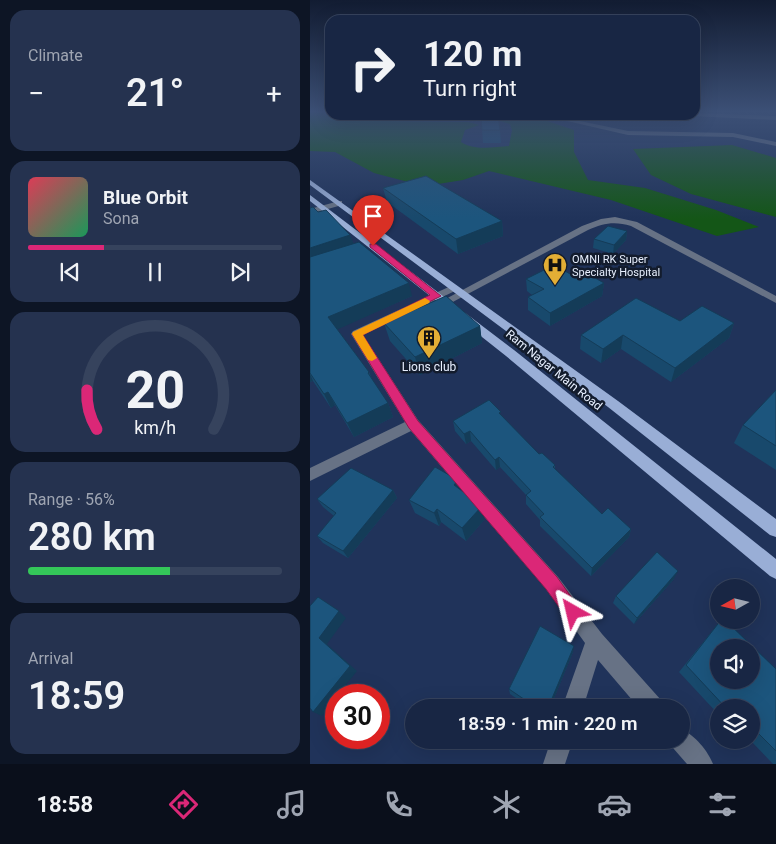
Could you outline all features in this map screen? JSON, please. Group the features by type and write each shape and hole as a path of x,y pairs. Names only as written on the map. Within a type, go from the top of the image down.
{"main road":[{"path":"310,182 613,404 776,529"},
{"name":"Ram Nagar Main Road","path":"310,197 368,247 440,299 584,412 776,570"}],"street":[{"path":"310,212 338,203"},
{"path":"645,699 594,641 552,583 413,424 357,334 440,299 585,228 603,220 612,219 634,224 776,300"},
{"path":"310,475 413,424"},
{"path":"575,699 594,641"},
{"path":"554,764 559,749"},
{"path":"689,749 702,764"}],"green space":[{"path":"310,148 574,148 574,152 588,180 645,188 716,210 759,227 717,236 611,200 489,171 463,180 438,184 412,183 374,173 335,152 310,151"},
{"path":"741,148 776,158 776,217 691,194 651,175 633,149"}],"building":[{"path":"426,176 502,221 456,239 383,188"},
{"path":"313,207 318,212 326,210 350,235 310,248 310,208"},
{"path":"608,226 627,231 614,245 594,239"},
{"path":"359,242 409,283 328,317 369,372 388,403 347,423 328,392 324,394 310,373 310,257"},
{"path":"554,265 572,275 581,270 604,283 550,313 528,297 544,289 526,279"},
{"path":"446,296 480,326 415,357 384,323"},
{"path":"636,298 680,321 702,306 734,323 675,368 623,335 603,349 581,335"},
{"path":"776,390 776,446 743,425"},
{"path":"489,400 539,454 542,453 555,465 553,467 602,514 608,508 631,529 592,568 540,517 544,514 526,495 531,491 499,457 495,460 470,431 464,434 453,421"},
{"path":"435,467 458,480 454,485 482,506 462,528 437,509 434,513 409,500"},
{"path":"351,468 393,490 343,551 317,536 336,513 317,499"},
{"path":"657,552 678,571 637,618 616,596"},
{"path":"318,597 339,611 319,638 350,666 336,684 325,684 325,697 313,712 310,708 310,606"},
{"path":"540,626 574,646 552,699 524,699 509,689"},
{"path":"714,629 734,629 745,639 710,639 710,689 760,689 760,654 776,669 776,751 760,735 760,699 718,699 686,665"}],"slow traffic":[{"path":"372,358 357,334 425,301"}],"place":[{"name":"OMNI RK Super Specialty Hospital","path":"555,286"},
{"name":"Lions club","path":"429,359"}],"route":[{"path":"373,246 406,270 436,296 357,334 413,424 552,583 573,612"}]}
